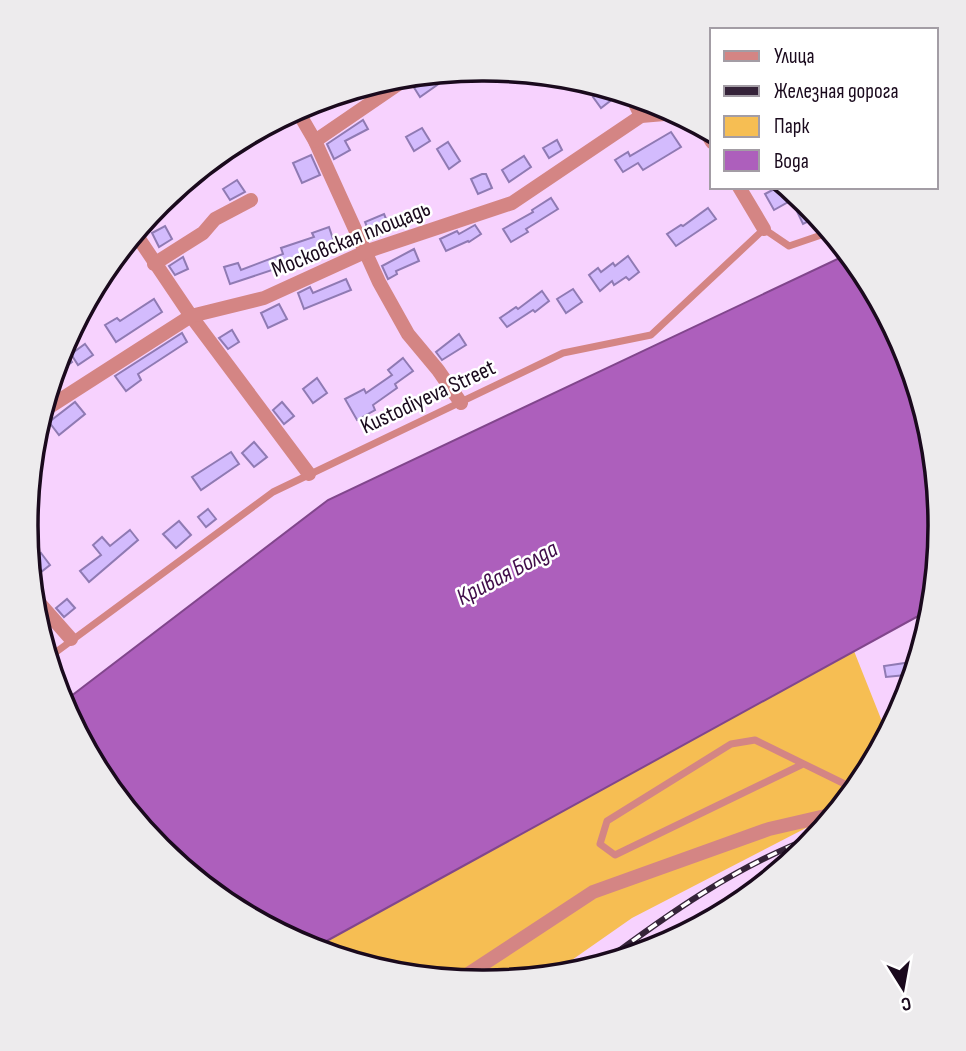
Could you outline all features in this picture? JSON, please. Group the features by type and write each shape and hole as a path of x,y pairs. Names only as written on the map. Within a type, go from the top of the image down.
{"street":[{"path":"315,141 387,92"},
{"path":"638,109 641,116"},
{"name":"Московская площадь","path":"56,403 191,316 264,298 365,253 512,202 641,116 653,115"},
{"path":"302,120 315,141 365,253 408,334 461,403"},
{"path":"740,189 764,229"},
{"path":"154,264 203,233 215,219 251,200"},
{"path":"141,242 191,316 309,474"},
{"path":"47,612 71,639"},
{"path":"475,970 593,892 769,829 818,818"}],"lane":[{"path":"764,229 789,246 820,235"},
{"name":"Kustodiyeva Street","path":"57,651 273,492 563,354 652,335 764,229"},
{"path":"803,764 615,855 600,844 607,821 731,744 755,740 845,784"}],"green space":[{"path":"854,651 882,722 853,772 817,819 811,826 632,918 571,961 512,969 454,969 368,955 327,941"}],"water":[{"name":"Кривая Болда","path":"838,259 882,329 894,355 912,410 927,496 924,584 918,616 327,941 286,924 236,895 190,860 169,840 130,796 113,772 72,696 328,500"}],"building":[{"path":"439,84 420,97 414,87"},
{"path":"595,95 611,100 601,108 593,97"},
{"path":"363,120 368,129 345,141 350,150 334,159 327,144"},
{"path":"422,128 430,141 414,151 406,137"},
{"path":"671,132 681,147 643,170 638,163 623,172 615,160 628,152 630,156"},
{"path":"557,140 562,150 549,158 543,148"},
{"path":"448,142 460,161 449,169 437,149"},
{"path":"311,155 320,175 302,183 293,163"},
{"path":"524,156 531,167 509,182 502,170"},
{"path":"486,174 492,188 478,194 471,179"},
{"path":"237,180 245,192 230,200 223,189"},
{"path":"774,189 788,202 774,210 765,194"},
{"path":"551,198 558,209 511,242 503,229"},
{"path":"708,208 716,219 676,246 667,234"},
{"path":"797,211 807,222 803,224"},
{"path":"384,214 391,231 372,239 365,222"},
{"path":"475,225 481,234 446,251 440,239 457,231 459,234"},
{"path":"165,226 172,239 159,247 152,233"},
{"path":"329,227 335,245 316,252 317,255 230,284 224,267 238,263 241,270 283,254 281,248 314,237 312,233"},
{"path":"414,249 419,261 396,271 397,274 388,279 382,266"},
{"path":"628,256 639,272 629,280 626,277 614,285 612,281 600,291 589,275 598,268 601,272 613,263 615,266"},
{"path":"183,257 188,269 175,275 169,266"},
{"path":"346,279 351,290 304,309 298,293 310,287 313,293"},
{"path":"573,289 582,302 566,313 557,299"},
{"path":"542,291 549,301 507,327 500,318 516,307 518,309"},
{"path":"154,299 162,312 116,342 105,325 117,318 120,321"},
{"path":"279,304 287,319 268,328 261,313"},
{"path":"232,330 239,342 228,349 219,338"},
{"path":"182,333 187,342 138,374 141,380 126,391 115,376"},
{"path":"459,334 466,345 442,360 436,352"},
{"path":"85,344 93,355 78,365 72,355"},
{"path":"403,358 413,371 395,384 397,388 373,405 375,410 357,420 345,399 364,389 366,393 392,375 388,370"},
{"path":"317,378 327,393 313,403 303,389"},
{"path":"75,402 85,414 59,435 51,424 52,420"},
{"path":"282,402 294,416 284,424 273,410"},
{"path":"254,442 267,457 254,467 242,453"},
{"path":"231,452 239,464 201,490 192,477"},
{"path":"208,509 216,519 206,527 198,517"},
{"path":"179,521 191,535 176,548 163,534"},
{"path":"130,530 138,540 89,582 80,571 101,555 93,545 102,537 110,546"},
{"path":"41,553 50,565 41,572 39,555"},
{"path":"67,599 75,608 64,617 56,608"},
{"path":"905,663 901,675 886,677 884,666"}],"railway":[{"path":"626,946 730,877 790,847"}]}
